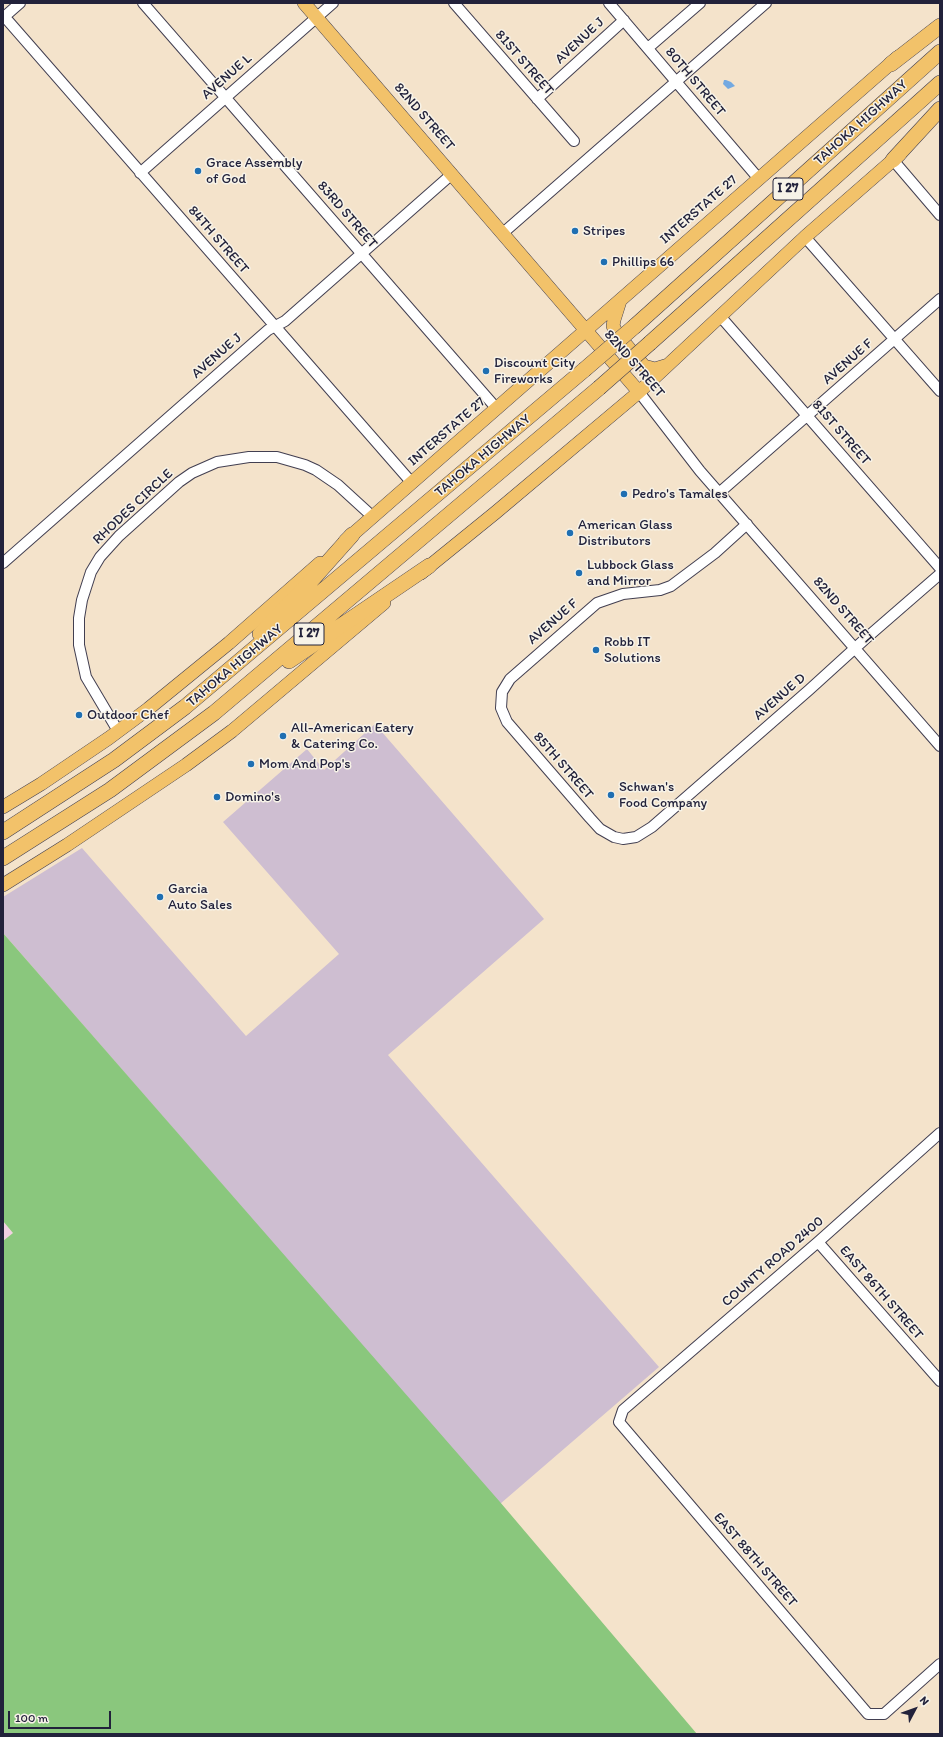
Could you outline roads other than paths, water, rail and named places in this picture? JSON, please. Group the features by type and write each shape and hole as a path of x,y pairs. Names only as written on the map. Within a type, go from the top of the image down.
{"highway":[{"path":"891,64 940,26"},
{"name":"TAHOKA HIGHWAY","path":"3,832 114,760 207,690 635,326 940,52"},
{"name":"TAHOKA HIGHWAY","path":"3,858 110,790 224,706 599,388 940,84"},
{"path":"893,160 940,109"},
{"path":"207,690 224,669 303,590 352,535"},
{"path":"224,706 429,566"}],"main road":[{"name":"82ND STREET","path":"304,3 638,392"},
{"name":"INTERSTATE 27","path":"352,535 891,64 940,18"},
{"path":"3,885 74,841 186,766 232,731 429,566 495,513 638,392 805,237 940,118"},
{"path":"620,301 613,326 620,339 644,366 655,369 669,364"},
{"name":"TAHOKA HIGHWAY","path":"3,806 41,784 148,709 229,643 352,535"}],"street":[{"path":"4,16 20,3"},
{"name":"83RD STREET","path":"143,3 497,409"},
{"name":"AVENUE L","path":"140,173 333,3"},
{"name":"81ST STREET","path":"454,3 574,141"},
{"name":"80TH STREET","path":"609,3 759,179"},
{"path":"648,48 700,3"},
{"path":"503,233 766,3"},
{"name":"84TH STREET","path":"4,16 412,483"},
{"name":"AVENUE J","path":"537,99 624,20"},
{"path":"893,160 940,214"},
{"name":"AVENUE J","path":"3,563 195,393 268,330 285,321 452,174"},
{"path":"805,237 940,391"},
{"name":"AVENUE F","path":"719,493 940,299"},
{"name":"81ST STREET","path":"720,316 940,568"},
{"name":"82ND STREET","path":"638,392 719,493 940,746"},
{"name":"RHODES CIRCLE","path":"118,731 86,677 79,644 81,606 91,572 100,557 119,536 179,482 192,473 217,462 249,457 276,457 305,465 316,470 343,489 373,517"},
{"name":"AVENUE F","path":"506,684 550,643 597,603 623,594 660,590 671,586 715,553 746,524"},
{"name":"AVENUE D","path":"636,837 652,827 717,771 940,574"},
{"name":"85TH STREET","path":"506,684 502,692 501,701 501,708 504,716 531,750 600,829 614,837 623,839 636,837"},
{"name":"COUNTY ROAD 2400","path":"623,1410 818,1242 940,1133"},
{"name":"EAST 86TH STREET","path":"818,1242 940,1381"},
{"name":"EAST 88TH STREET","path":"623,1410 619,1422 868,1714 884,1714 940,1664"}],"water":[{"path":"724,80 731,82 735,86 728,89 723,84"}],"place":[{"name":"Grace Assembly of God","path":"198,171"},
{"name":"Stripes","path":"575,231"},
{"name":"Phillips 66","path":"604,262"},
{"name":"Discount City Fireworks","path":"486,371"},
{"name":"Pedro's Tamales","path":"624,494"},
{"name":"American Glass Distributors","path":"570,533"},
{"name":"Lubbock Glass and Mirror","path":"579,573"},
{"name":"Robb IT Solutions","path":"596,650"},
{"name":"Outdoor Chef","path":"79,715"},
{"name":"All-American Eatery & Catering Co.","path":"283,736"},
{"name":"Mom And Pop's","path":"251,764"},
{"name":"Schwan's Food Company","path":"611,795"},
{"name":"Domino's","path":"217,797"},
{"name":"Garcia Auto Sales","path":"160,897"}]}
